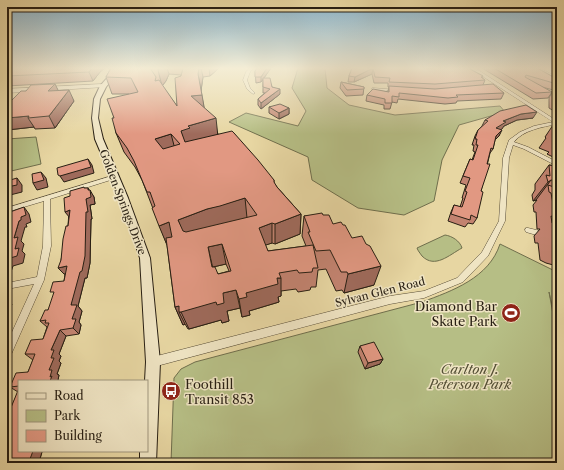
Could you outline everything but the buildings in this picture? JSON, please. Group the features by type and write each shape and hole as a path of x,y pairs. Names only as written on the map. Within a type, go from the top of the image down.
{"main road":[{"name":"Golden Springs Drive","path":"100,90 97,99 95,118 99,139 116,177 145,258 153,362 148,463"}],"street":[{"path":"7,90 40,90"},
{"path":"250,90 253,93"},
{"path":"387,90 402,91"},
{"path":"504,90 556,124"},
{"path":"556,124 536,127 522,133 512,140 511,143 526,148 556,162"},
{"name":"Sylvan Glen Road","path":"153,362 390,300 424,294 460,280 485,254 502,221 506,158 511,143"},
{"path":"7,210 116,177"},
{"path":"7,354 40,280 47,246 47,198"},
{"path":"528,230 557,238"},
{"path":"7,286 40,280"}],"green space":[{"path":"293,90 330,90 349,105 395,115 500,106 505,112 459,125 442,160 434,201 404,215 358,208 312,180 308,157 229,122 246,113 298,126 306,111"},
{"path":"36,137 41,164 7,172 7,139"},
{"path":"445,235 455,239 462,248 442,260 437,261 427,260 418,251 417,248"},
{"name":"Carlton J. Peterson Park","path":"500,244 557,272 557,327 549,292 557,336 557,463 171,463 174,378 181,369 195,362 434,298 468,282 478,274 495,256"}],"place":[{"name":"Diamond Bar Skate Park","path":"511,313"},
{"name":"Foothill Transit 853","path":"171,391"}]}
